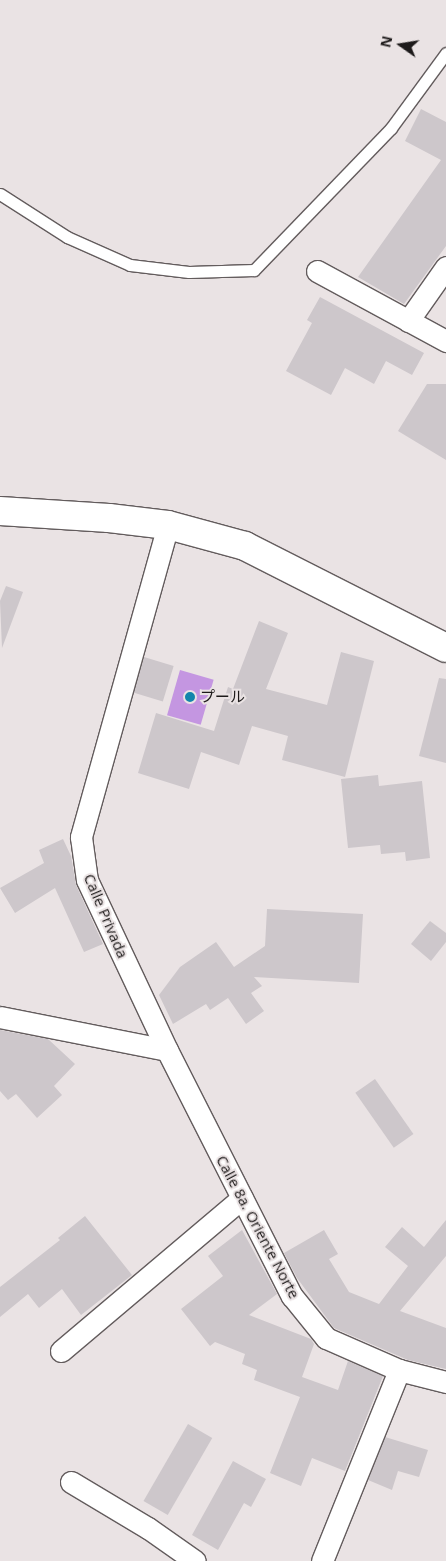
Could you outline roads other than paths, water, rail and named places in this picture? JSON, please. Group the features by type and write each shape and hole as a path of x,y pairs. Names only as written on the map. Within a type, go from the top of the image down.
{"main road":[{"path":"0,511 108,518 168,525 245,546 446,648"}],"street":[{"path":"408,321 446,267"},
{"path":"317,271 446,341"},
{"name":"Calle Privada","path":"167,1050 87,880 81,837 168,525"},
{"path":"0,1017 167,1050"},
{"name":"Calle 8a. Oriente Norte","path":"167,1050 292,1296 326,1338 399,1370 446,1382"},
{"path":"61,1351 242,1198"},
{"path":"322,1561 399,1370"},
{"path":"72,1482 148,1528 195,1561"}],"lane":[{"path":"0,194 67,237 130,265 189,272 254,270 391,128 446,53"}],"place":[{"name":"プール","path":"190,697"}]}
